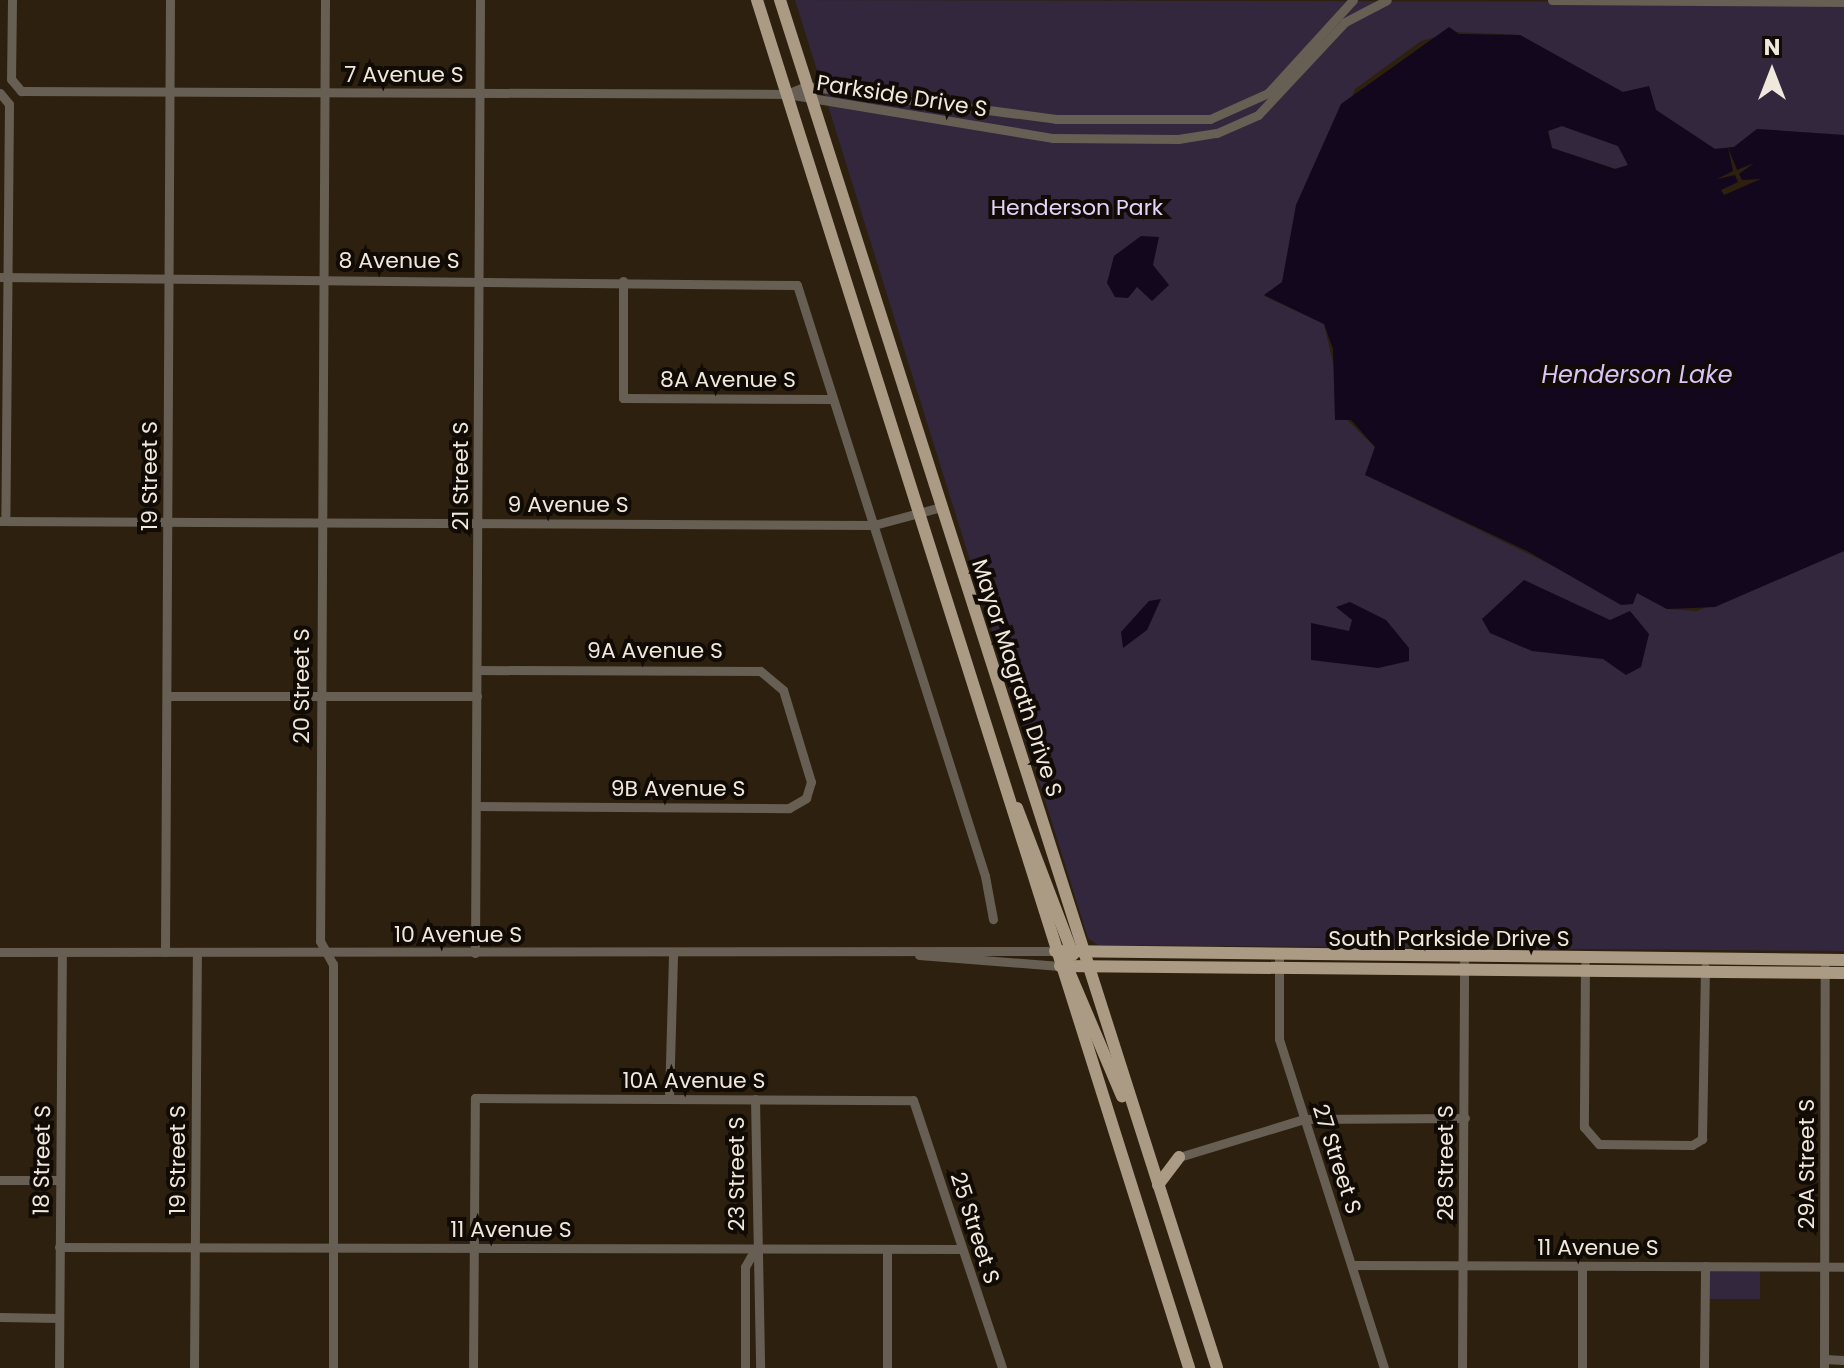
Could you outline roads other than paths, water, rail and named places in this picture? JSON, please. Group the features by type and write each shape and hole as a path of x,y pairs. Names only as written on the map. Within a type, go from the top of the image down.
{"main road":[{"name":"Mayor Magrath Drive S","path":"757,0 916,515 1055,951 1064,966 1189,1365"},
{"name":"Mayor Magrath Drive S","path":"780,0 1217,1368"},
{"path":"1000,780 1070,952 1088,967"},
{"name":"South Parkside Drive S","path":"1055,951 1279,964"},
{"name":"South Parkside Drive S","path":"1064,966 1825,966 1844,960"},
{"path":"1064,966 1124,1101 1134,1107"},
{"name":"South Parkside Drive S","path":"1825,966 1844,973"},
{"path":"1148,1150 1179,1157 1158,1185"}],"street":[{"name":"7 Avenue S","path":"12,0 11,79 21,91 787,94"},
{"name":"19 Street S","path":"165,952 170,0"},
{"name":"20 Street S","path":"325,0 320,941 328,952 333,1368"},
{"name":"21 Street S","path":"475,953 480,0"},
{"name":"Parkside Drive S","path":"787,94 806,86 1056,119 1210,119 1260,101 1353,0"},
{"name":"Parkside Drive S","path":"787,94 812,101 1053,138 1201,137 1269,108 1345,22 1387,0"},
{"path":"1552,0 1844,2"},
{"path":"0,93 9,104 2,521"},
{"name":"8 Avenue S","path":"4,277 797,285 832,399"},
{"name":"8A Avenue S","path":"623,281 623,398 832,399"},
{"path":"832,399 874,525 993,919"},
{"name":"9 Avenue S","path":"2,521 874,525 941,507"},
{"name":"9A Avenue S","path":"478,670 755,670 783,690 796,730"},
{"path":"168,696 477,696"},
{"name":"9B Avenue S","path":"476,806 789,808 811,784 796,730"},
{"name":"10 Avenue S","path":"0,952 916,954 1055,951"},
{"name":"18 Street S","path":"59,1368 62,952"},
{"name":"19 Street S","path":"194,1368 197,952"},
{"path":"669,1099 673,954"},
{"name":"10 Avenue S","path":"916,954 1064,966"},
{"name":"27 Street S","path":"1279,964 1279,1039 1384,1368"},
{"name":"28 Street S","path":"1462,1368 1464,964"},
{"path":"1585,965 1587,1138 1692,1145 1705,1127 1705,965"},
{"name":"29A Street S","path":"1824,1364 1825,966"},
{"name":"10A Avenue S","path":"473,1247 475,1098 913,1100"},
{"name":"23 Street S","path":"755,1099 755,1249 760,1368"},
{"name":"25 Street S","path":"913,1100 1002,1368"},
{"path":"1179,1157 1304,1119 1465,1118"},
{"path":"0,1180 59,1180"},
{"name":"11 Avenue S","path":"59,1247 962,1249"},
{"path":"473,1247 473,1368"},
{"name":"23 Street S","path":"745,1368 745,1267 755,1249"},
{"path":"887,1249 887,1368"},
{"name":"11 Avenue S","path":"1352,1265 1844,1267"},
{"path":"1582,1266 1582,1368"},
{"path":"1704,1368 1705,1266"},
{"path":"0,1317 58,1318"},
{"path":"1824,1364 1844,1360"}],"water":[{"name":"Henderson Lake","path":"1449,27 1459,34 1520,35 1623,92 1649,86 1656,110 1715,149 1734,147 1757,129 1844,135 1844,551 1715,607 1667,609 1637,593 1633,604 1621,605 1527,551 1365,475 1375,447 1351,420 1335,420 1333,349 1324,324 1264,295 1282,282 1296,205 1341,104","holes":["1562,126 1618,146 1628,165 1615,169 1552,148 1548,131"]},
{"path":"1141,236 1159,237 1153,265 1169,285 1152,301 1137,287 1128,298 1115,297 1107,283 1114,256"},
{"path":"1524,580 1610,620 1630,611 1649,634 1641,667 1626,675 1603,659 1532,651 1490,633 1482,619"},
{"path":"1161,599 1147,630 1123,648 1121,632 1149,601"},
{"path":"1350,602 1386,620 1409,648 1409,661 1378,668 1311,660 1311,623 1349,631 1352,620 1336,607"}],"park label":[{"name":"Henderson Park","path":"1077,208"}]}
